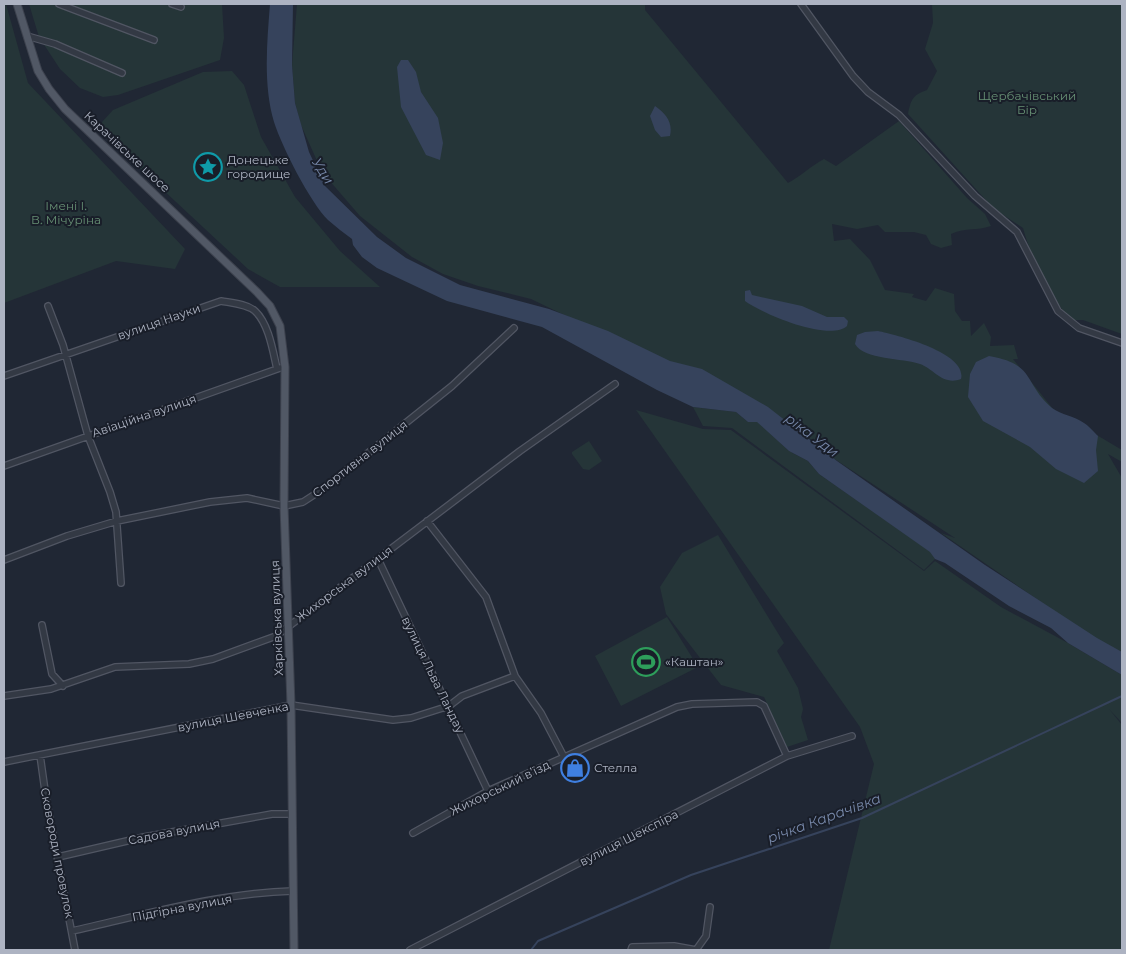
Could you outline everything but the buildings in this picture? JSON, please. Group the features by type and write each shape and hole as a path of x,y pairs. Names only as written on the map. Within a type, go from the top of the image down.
{"main road":[{"name":"Карачівське шосе","path":"17,4 38,71 48,89 65,109 257,292"},
{"name":"Харківська вулиця","path":"257,292 270,306 280,326 285,367 284,506 291,705 294,950"}],"street":[{"path":"59,4 154,40"},
{"path":"172,4 182,7"},
{"path":"801,4 853,76 880,103 899,115 975,196 1018,232 1058,311 1080,328 1122,343"},
{"path":"27,36 55,44 122,73"},
{"name":"вулиця Науки","path":"4,376 221,301 239,304 255,311 269,339 277,369"},
{"path":"48,306 65,354 88,436 110,492 118,521 120,583"},
{"name":"Спортивна вулиця","path":"4,560 67,536 118,521 210,502 247,498 284,506 303,502 324,490 452,386 514,328"},
{"name":"Авіаційна вулиця","path":"4,466 285,367"},
{"name":"Жихорська вулиця","path":"4,696 63,686 115,668 189,664 213,659 276,636 427,521 615,384"},
{"path":"427,521 486,597 515,676 541,713 564,757"},
{"name":"вулиця Льва Ландау","path":"378,559 488,792"},
{"path":"42,625 52,674 63,686"},
{"name":"вулиця Шевченка","path":"4,762 291,705 393,720 411,718 449,706 462,696 515,676"},
{"name":"Жихорський в’їзд","path":"413,833 488,792 677,708 692,704 757,702 764,706 788,756"},
{"name":"вулиця Шекспіра","path":"410,950 788,756 852,736"},
{"name":"Сковороди провулок","path":"40,755 46,798 75,950"},
{"name":"Садова вулиця","path":"58,857 144,837 272,814 291,814"},
{"name":"Підгірна вулиця","path":"72,931 188,905 274,891 292,891"},
{"path":"631,950 632,947 674,946 684,950 696,950 706,936 710,907"}],"green space":[{"name":"Імені І. В. Мічуріна","path":"4,4 6,4 28,83 185,249 175,269 116,261 4,303"},
{"path":"29,4 222,4 224,38 220,60 118,95 103,97 80,88 60,69 39,37"},
{"path":"297,4 645,4 645,10 788,183 824,159 836,166 899,121 967,198 985,214 991,226 962,230 951,234 952,245 941,248 931,244 926,235 914,232 885,232 878,225 857,229 832,224 834,241 850,239 870,260 885,290 914,294 912,297 926,301 935,288 954,294 955,311 962,321 970,321 971,336 984,323 991,337 990,346 1014,345 1018,359 1013,359 1053,409 1122,450 1122,462 1108,454 1122,478 1122,652 1099,642 941,533 955,538 833,458 795,426 531,299 478,286 443,274 412,257 360,216 322,172 301,125 295,103 292,65"},
{"name":"Щербачівський Бір","path":"932,4 1122,4 1122,334 1083,320 1070,320 1042,276 1023,228 993,208 908,114 913,98 927,90 937,71 925,49 933,23"},
{"name":"Донецьке городище","path":"232,71 244,85 261,137 295,197 340,251 380,287 280,287 248,269 103,134 102,122 113,110 203,72"},
{"path":"693,407 736,412 748,422 757,421 789,451 808,461 819,474 931,552 935,559 924,570 732,428 703,426"},
{"path":"636,410 703,429 731,430 924,571 935,561 1001,607 1122,675 1122,723 1109,709 1122,725 1122,950 829,950 874,764 860,727"},
{"path":"589,441 602,461 589,470 583,469 572,452"},
{"path":"718,535 784,643 777,651 798,688 803,709 801,717 808,740 787,747 764,697 721,685 666,614 660,587 682,553"},
{"name":"«Каштан»","path":"667,617 698,667 621,706 595,656"}],"water":[{"path":"270,4 293,4 292,65 295,103 309,152 325,186 377,237 406,258 460,285 549,309 608,331 670,361 702,369 768,407 837,461 985,565 1097,638 1122,652 1122,675 1068,643 1051,628 1009,606 945,563 935,559 930,552 819,474 808,461 789,451 757,422 748,422 736,412 693,407 657,390 542,327 447,301 377,268 362,257 353,245 352,239 328,220 313,201 290,159 274,122 267,78"},
{"path":"401,60 408,60 416,72 421,92 438,118 443,143 440,160 426,155 401,107 397,67"},
{"path":"655,106 668,119 671,131 670,136 661,137 655,130 650,116"},
{"path":"750,290 752,295 802,306 827,317 844,317 848,321 847,326 838,330 826,331 812,329 780,319 745,301 745,291"},
{"path":"878,331 914,341 943,353 954,361 960,370 961,379 955,381 944,379 920,364 875,356 860,349 855,344 857,335"},
{"path":"989,356 1015,364 1022,369 1043,399 1052,408 1080,421 1098,436 1096,450 1098,471 1084,483 1056,469 1030,447 983,421 968,397 970,374 976,362"}],"waterway":[{"name":"річка Карачівка","path":"531,950 538,941 691,875 862,818 1122,696"}],"place":[{"name":"Донецьке городище","path":"208,167"},
{"name":"«Каштан»","path":"646,662"},
{"name":"Стелла","path":"575,768"}],"water label":[{"name":"Уди","path":"323,171"},
{"name":"ріка Уди","path":"812,435"}]}
